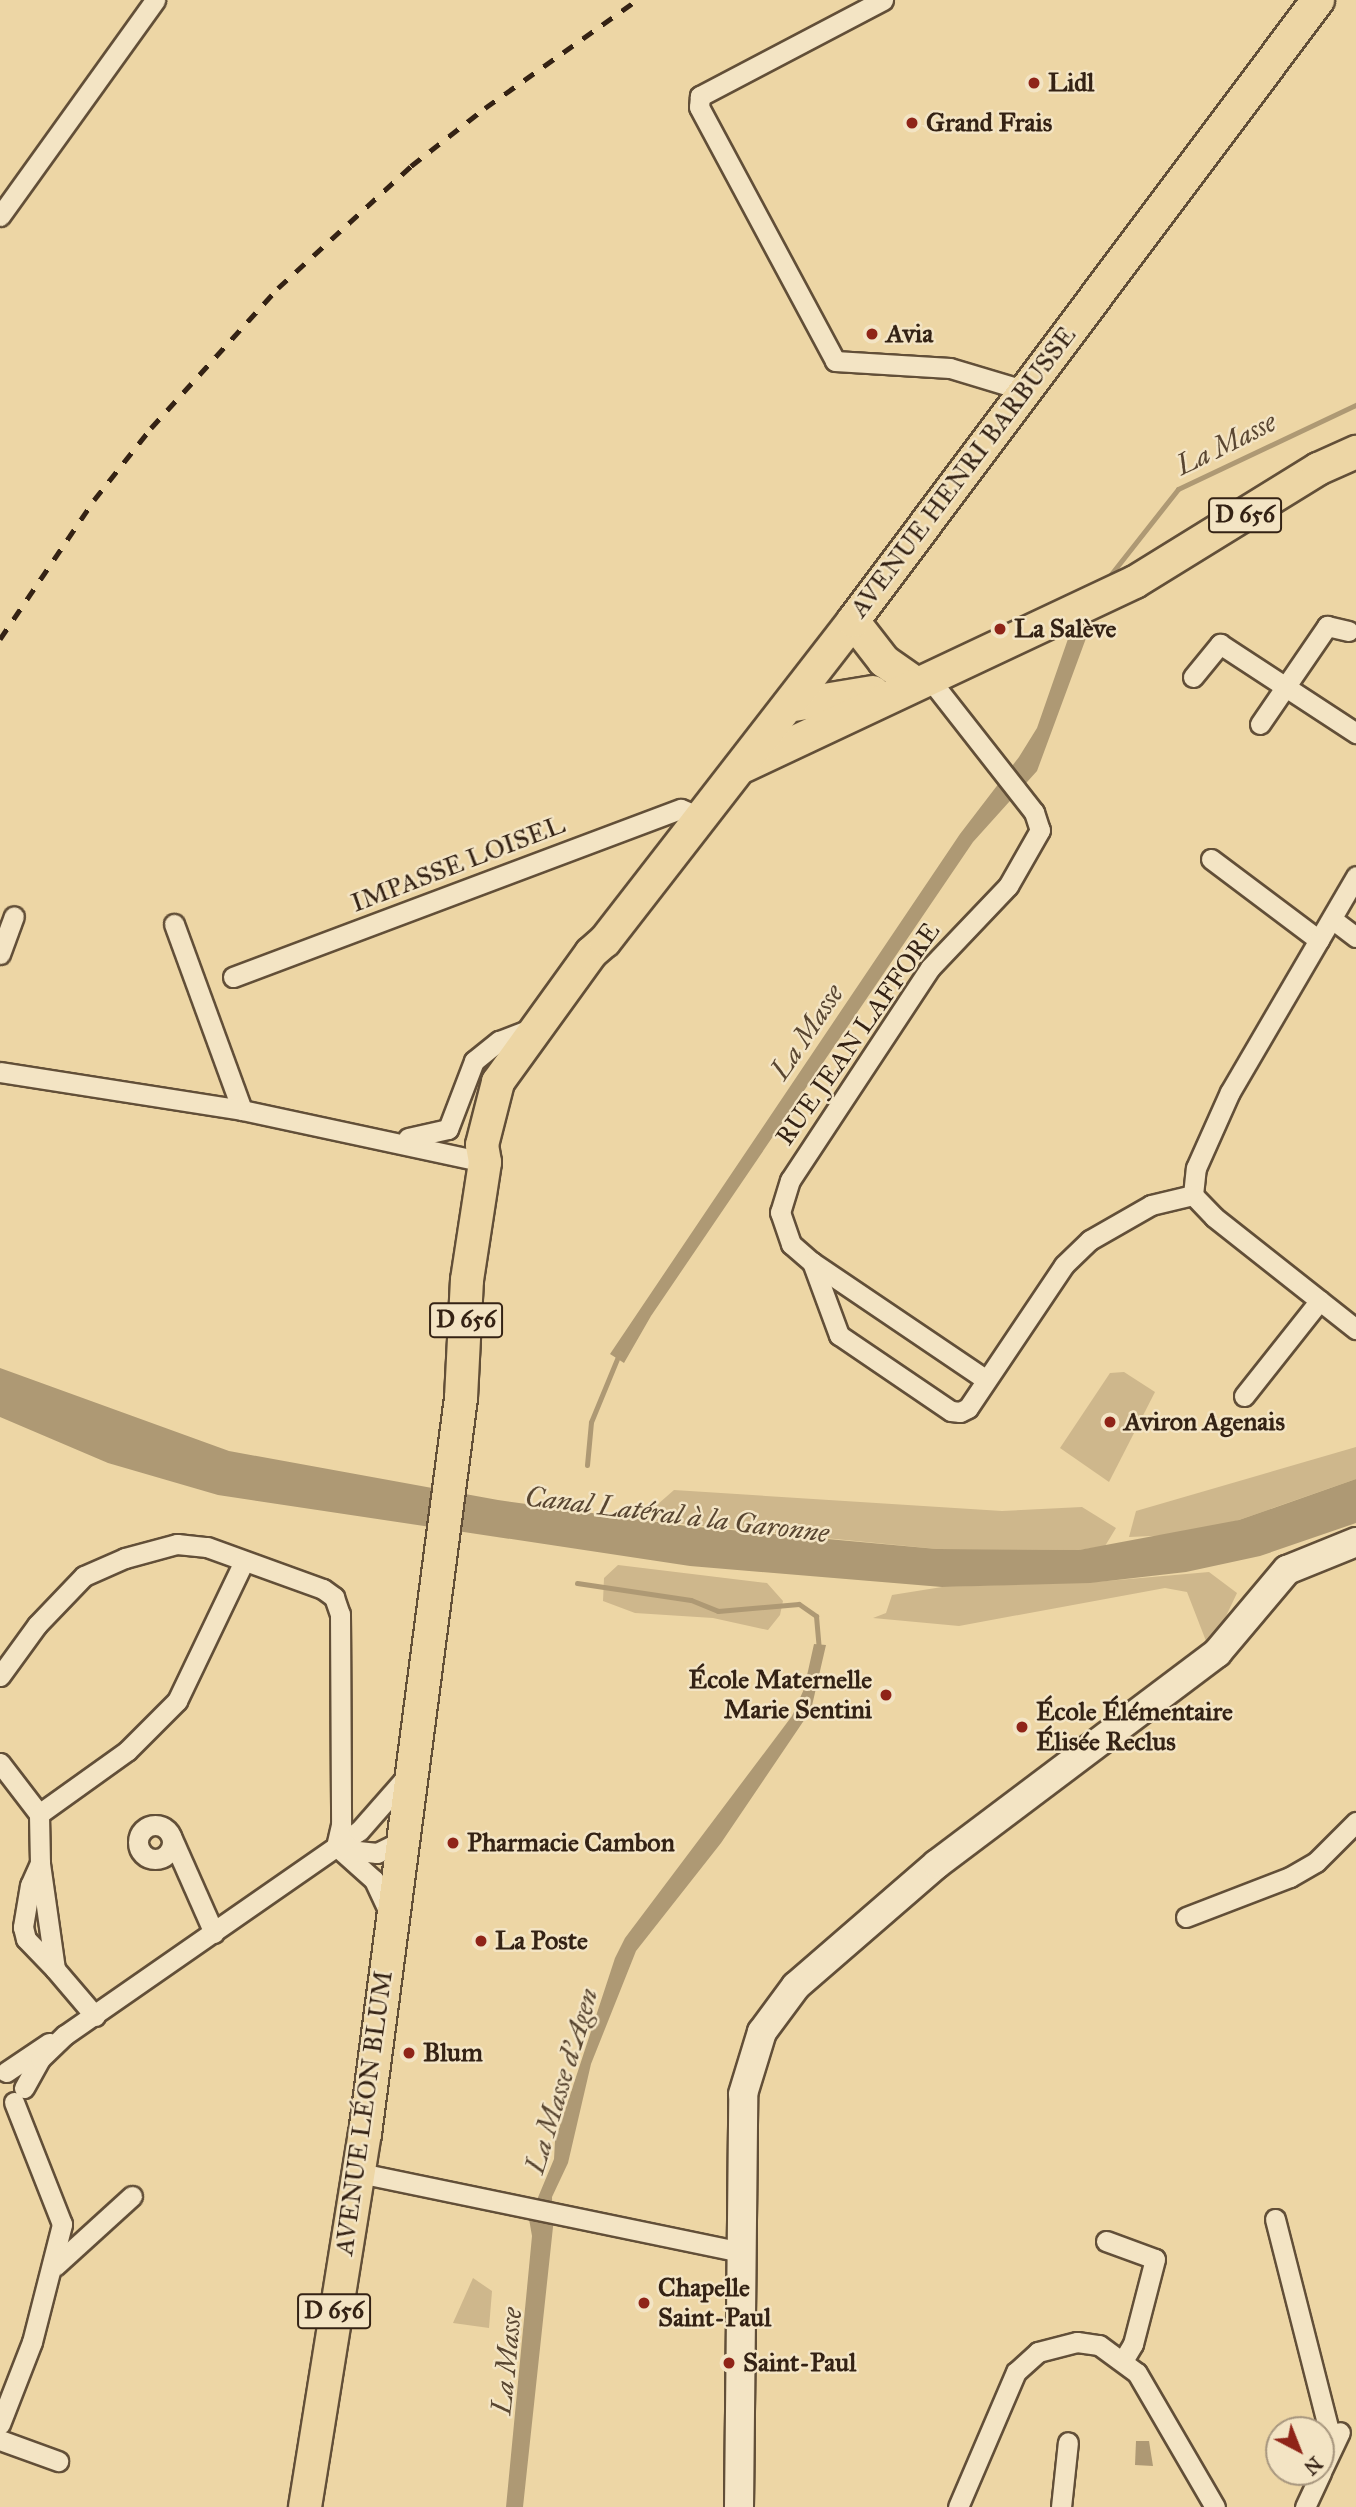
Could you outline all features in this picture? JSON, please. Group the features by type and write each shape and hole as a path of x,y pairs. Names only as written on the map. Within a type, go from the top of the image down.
{"main road":[{"name":"AVENUE HENRI BARBUSSE","path":"437,1577 461,1398 467,1280 485,1161 485,1125 498,1082 538,1025 853,621 1023,390 1318,0"},
{"name":"D 656","path":"737,769 1135,582 1318,469 1356,452"},
{"path":"853,621 884,661 918,682"},
{"name":"D 656","path":"783,711 918,682"},
{"path":"783,711 818,730"},
{"name":"AVENUE HENRI BARBUSSE","path":"485,1161 500,1140 526,1068 601,961 605,941"},
{"path":"526,1068 538,1025"},
{"name":"AVENUE LÉON BLUM","path":"305,2507 332,2318 360,2174 400,1842 437,1577"}],"street":[{"path":"0,216 155,0"},
{"path":"883,0 700,96 699,107 835,361 950,368 1023,390"},
{"path":"1260,724 1327,626 1348,631"},
{"path":"1193,677 1220,644 1356,733"},
{"name":"RUE JEAN LAFFORE","path":"918,682 992,760 1034,812 1040,830 1020,870 930,968 783,1194 783,1229 791,1244 812,1262 986,1380"},
{"name":"IMPASSE LOISEL","path":"233,977 681,808 700,817"},
{"path":"1211,859 1319,940"},
{"path":"1356,876 1230,1092 1196,1168 1194,1195 1214,1217 1356,1329"},
{"path":"0,954 14,916"},
{"path":"1332,919 1356,937"},
{"path":"174,924 242,1110"},
{"path":"396,1140 449,1129 474,1061 499,1041 538,1025"},
{"path":"0,1073 242,1110 396,1140 485,1161"},
{"name":"RUE JEAN LAFFORE","path":"812,1262 828,1305 832,1325 839,1335 951,1412 968,1408 1064,1265 1090,1240 1151,1205 1194,1195"},
{"path":"828,1305 853,1290"},
{"path":"1244,1396 1320,1300"},
{"path":"740,2507 743,2094 754,2050 783,2000 962,1843 1217,1654 1287,1570 1356,1542"},
{"path":"0,1676 37,1625 84,1576 125,1558 177,1544 207,1547 243,1563 323,1588 334,1597 340,1627 341,1825 337,1848"},
{"path":"39,1814 127,1751 177,1701 243,1563"},
{"path":"0,1763 39,1814 40,1863 55,1969"},
{"path":"3,2073 95,2016 337,1848 359,1831 410,1773"},
{"path":"1186,1917 1290,1877 1316,1862 1356,1822"},
{"path":"359,1831 400,1842"},
{"path":"171,1836 214,1933"},
{"path":"337,1848 377,1853 400,1842"},
{"path":"337,1848 374,1880 392,1918"},
{"path":"40,1863 30,1885 23,1927 26,1939 95,2016"},
{"path":"8,2100 40,2059 65,2035"},
{"path":"0,2424 8,2385 55,2266 62,2224 8,2100 19,2076 3,2073"},
{"path":"360,2174 528,2205 740,2252"},
{"path":"55,2266 132,2196"},
{"path":"1275,2219 1332,2416"},
{"path":"62,2224 94,2231"},
{"path":"1106,2241 1155,2259 1133,2344 1124,2359"},
{"path":"958,2507 1006,2392 1027,2360 1050,2346 1077,2342 1099,2345 1124,2359 1145,2384 1215,2507"},
{"path":"1335,2425 1338,2435 1335,2442"},
{"path":"0,2440 58,2461"},
{"path":"1061,2507 1068,2442"},
{"path":"1305,2507 1315,2486"}],"shaded area":[{"path":"1092,622 1037,771 973,842 651,1316 624,1363 610,1354 960,834 1019,757 1037,728 1069,636"},
{"path":"0,1368 229,1451 498,1500 687,1526 937,1549 1079,1550 1239,1520 1356,1479 1356,1523 1260,1556 1186,1572 1090,1583 942,1587 690,1566 218,1495 108,1463 0,1417"},
{"name":"Aviron Agenais","path":"1124,1372 1155,1392 1109,1482 1060,1448 1110,1373"},
{"path":"1356,1447 1356,1479 1236,1521 1174,1535 1129,1537 1136,1511"},
{"path":"674,1490 1002,1511 1082,1507 1116,1528 1105,1546 1079,1550 937,1549 653,1521 650,1511"},
{"path":"618,1565 767,1583 783,1601 780,1615 768,1630 713,1618 635,1613 603,1601 604,1578"},
{"path":"1209,1572 1237,1593 1218,1633 1206,1641 1187,1592 1165,1588 959,1626 873,1618 886,1613 892,1595 942,1587 1095,1582"},
{"path":"814,1644 826,1645 811,1710 721,1843 636,1951 591,2064 568,2163 552,2197 553,2227 523,2507 506,2507 532,2236 529,2219 554,2159 555,2141 615,1958 625,1938 792,1716 804,1689"},
{"path":"473,2278 492,2291 489,2328 453,2323"},
{"path":"1136,2441 1149,2441 1153,2466 1135,2465"}],"waterway":[{"name":"La Masse","path":"1108,578 1178,489 1356,405"},
{"name":"La Masse","path":"587,1465 591,1422 619,1354"},
{"name":"La Masse d'Agen","path":"577,1583 691,1600 718,1611 799,1604 816,1616 819,1649"}],"railway":[{"path":"0,639 94,500 151,428 278,288 411,166 485,108 637,0"}],"place":[{"name":"Lidl","path":"1034,83"},
{"name":"Grand Frais","path":"912,123"},
{"name":"Avia","path":"872,334"},
{"name":"La Salève","path":"1000,629"},
{"name":"Aviron Agenais","path":"1110,1422"},
{"name":"École Maternelle Marie Sentini","path":"886,1695"},
{"name":"École Élémentaire Élisée Reclus","path":"1022,1727"},
{"name":"Pharmacie Cambon","path":"453,1843"},
{"name":"La Poste","path":"481,1941"},
{"name":"Blum","path":"409,2053"},
{"name":"Chapelle Saint-Paul","path":"644,2303"},
{"name":"Saint-Paul","path":"729,2363"}],"water label":[{"name":"Canal Latéral à la Garonne","path":"677,1515"}]}
